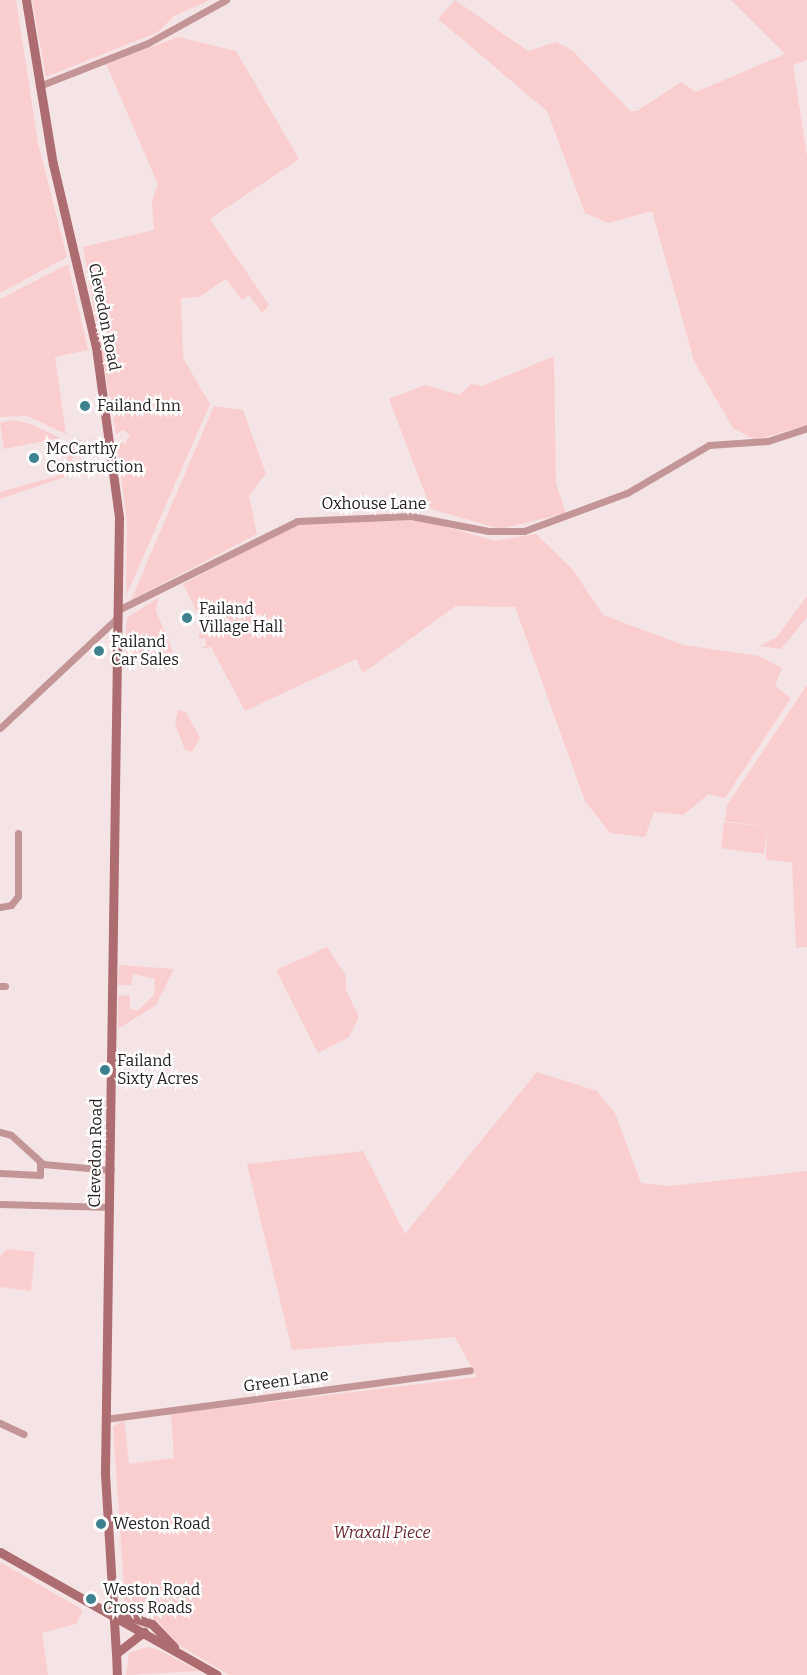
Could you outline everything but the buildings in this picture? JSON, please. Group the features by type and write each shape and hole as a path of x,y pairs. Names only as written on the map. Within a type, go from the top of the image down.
{"main road":[{"name":"Clevedon Road","path":"26,0 39,86 96,347 118,500 111,1170 105,1419 117,1675"},
{"path":"0,1552 98,1609 152,1624 177,1651"},
{"path":"115,1615 216,1675"},
{"path":"116,1655 127,1641 144,1632"}],"street":[{"path":"39,86 148,43 226,0"},
{"name":"Oxhouse Lane","path":"0,728 118,617 297,520 411,516 496,532 536,529 627,493 709,445 768,441 807,428"},
{"path":"0,907 11,905 18,896 11,842 18,833"},
{"path":"0,1132 12,1135 40,1163 111,1170"},
{"path":"0,1173 40,1174 40,1163"},
{"path":"0,1204 110,1206"},
{"name":"Green Lane","path":"105,1419 470,1370"},
{"path":"0,1423 14,1434 24,1434"}],"green space":[{"path":"0,0 16,0 38,143 67,257 0,293"},
{"path":"32,0 210,0 174,16 158,32 46,77"},
{"path":"455,0 528,51 556,42 572,50 630,111 637,111 681,82 696,92 785,54 731,0 807,0 807,60 793,65 807,156 807,425 755,440 733,428 694,361 652,211 608,223 585,213 547,111 438,19"},
{"path":"178,37 236,51 299,159 210,219 269,305 262,313 249,295 242,300 226,279 199,297 181,298 183,358 210,404 126,596 127,523 117,442 125,444 130,435 123,430 116,434 83,247 154,230 152,201 158,184 106,64"},
{"path":"68,264 88,350 55,357 66,434 27,416 0,417 0,299"},
{"path":"554,356 556,483 566,513 500,529 431,509 389,399 425,385 459,395 471,384 482,386"},
{"path":"214,406 243,410 266,474 249,495 257,534 131,600"},
{"path":"11,420 31,424 60,438 4,449 0,423"},
{"path":"96,438 76,443 68,476 0,499 0,492 64,474 71,442"},
{"path":"378,518 426,521 495,541 536,534 573,570 603,615 683,645 759,656 782,668 775,686 791,698 725,798 709,794 683,815 654,812 645,837 610,833 585,801 515,607 456,606 363,673 356,659 245,711 211,647 197,649 206,646 205,638 198,639 203,625 183,584 299,523"},
{"path":"807,596 807,617 781,649 759,646 776,638"},
{"path":"158,598 156,611 173,652 124,658 127,618"},
{"path":"807,685 807,947 796,948 792,862 766,860 767,829 764,854 721,848 724,822 767,827 725,821 727,805"},
{"path":"178,710 186,712 200,738 192,752 185,750 175,724"},
{"path":"327,947 346,976 346,990 359,1017 349,1037 318,1053 276,970"},
{"path":"119,965 174,969 156,1005 118,1029 118,996 130,995 130,1009 138,1010 154,995 155,979 133,974 131,985 118,985"},
{"name":"Wraxall Piece","path":"537,1072 597,1091 615,1113 641,1183 670,1186 807,1171 807,1675 229,1675 179,1645 157,1621 125,1601 113,1427 124,1420 129,1464 174,1458 171,1414 477,1377 455,1337 292,1350 247,1164 363,1151 405,1234"},
{"path":"8,1249 35,1252 31,1291 0,1287 0,1256"},
{"path":"0,1562 83,1610 76,1624 42,1633 48,1675 0,1675"},
{"path":"147,1647 156,1649 200,1671 126,1675 129,1653"}],"place":[{"name":"Failand Inn","path":"85,406"},
{"name":"McCarthy Construction","path":"34,458"},
{"name":"Failand Village Hall","path":"187,618"},
{"name":"Failand Car Sales","path":"99,651"},
{"name":"Failand Sixty Acres","path":"105,1070"},
{"name":"Weston Road","path":"101,1524"},
{"name":"Weston Road Cross Roads","path":"91,1599"}]}
